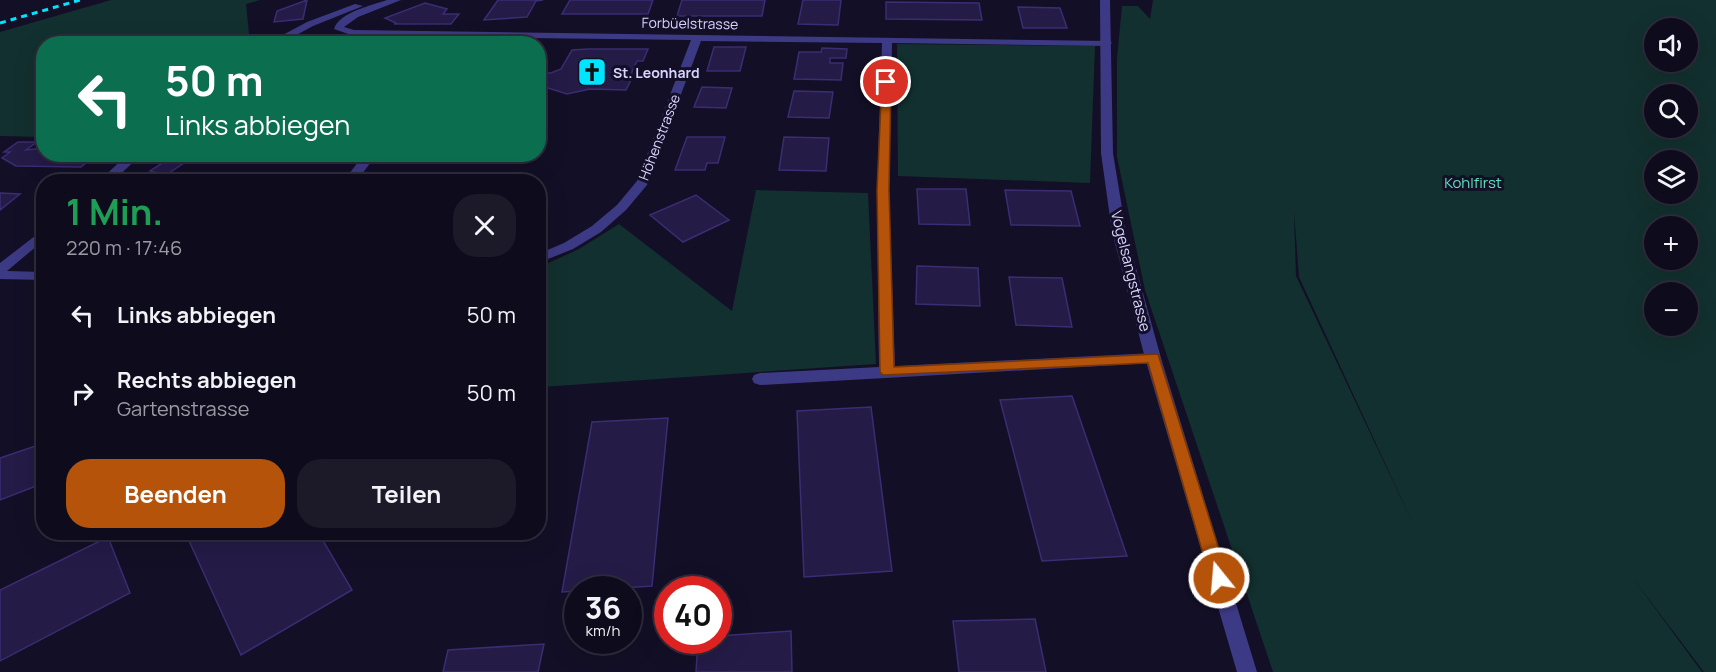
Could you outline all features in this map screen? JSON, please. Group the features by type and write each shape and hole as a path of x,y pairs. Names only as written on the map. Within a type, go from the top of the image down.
{"street":[{"path":"287,36 310,24 378,0"},
{"name":"Forbüelstrasse","path":"396,0 355,15 339,26 339,29 354,33 1107,43"},
{"name":"Vogelsangstrasse","path":"1104,0 1107,43 1107,153 1119,232 1153,358 1247,672"},
{"name":"Höhenstrasse","path":"546,257 555,254 600,227 628,203 643,183 697,37"},
{"path":"887,40 883,190 888,372"},
{"path":"114,174 127,162"},
{"path":"355,174 365,162"},
{"path":"0,273 36,240"},
{"path":"0,273 36,275"},
{"path":"760,379 1153,358"}],"green space":[{"path":"111,0 260,0 246,4 249,36 36,36 36,137 0,136 0,32"},
{"name":"Kohlfirst","path":"1153,0 1716,0 1716,672 1704,672 1632,577 1702,672 1273,672 1145,290 1117,157 1117,59 1122,6 1138,6 1150,19","holes":["1294,211 1299,277 1415,528 1296,276"]},
{"path":"897,44 1095,46 1090,183 898,176"},
{"path":"756,190 868,193 876,364 546,387 546,264 579,249 619,224 732,311"}],"building":[{"path":"307,0 303,19 274,22 277,11"},
{"path":"498,0 543,0 536,1 527,17 484,20"},
{"path":"570,0 653,0 648,14 562,14"},
{"path":"682,0 765,0 762,16 677,16"},
{"path":"803,0 841,0 838,25 798,24"},
{"path":"886,2 979,3 982,20 886,19"},
{"path":"425,3 447,9 443,14 459,14 451,24 394,24 396,23 385,18"},
{"path":"1018,7 1060,8 1067,28 1023,28"},
{"path":"714,47 746,47 740,71 707,71"},
{"path":"822,48 847,49 846,58 830,58 830,63 843,63 841,80 794,79 799,52 821,52"},
{"name":"St. Leonhard","path":"648,49 643,61 637,61 631,74 634,74 626,90 590,89 567,94 546,88 546,73 561,69 572,50"},
{"path":"702,87 732,88 726,108 694,107"},
{"path":"794,91 833,92 829,118 788,117"},
{"path":"687,137 725,137 718,163 707,163 705,170 675,170"},
{"path":"784,137 829,138 826,171 779,170"},
{"path":"18,142 36,142 26,150 36,149 36,162 87,162 81,167 16,166 2,158 10,152 4,152"},
{"path":"164,162 186,162 168,174 150,171"},
{"path":"917,189 966,189 970,225 919,224"},
{"path":"1005,190 1071,191 1080,226 1011,225"},
{"path":"0,193 20,194 0,210"},
{"path":"696,195 729,220 683,242 650,215"},
{"path":"917,266 978,268 980,306 916,304"},
{"path":"1009,277 1062,278 1072,327 1016,325"},
{"path":"1072,396 1127,556 1042,561 1000,400"},
{"path":"871,407 892,571 804,577 797,411"},
{"path":"668,418 652,586 642,587 642,576 565,576 592,422"},
{"path":"36,446 36,486 0,500 0,458"},
{"path":"102,540 109,540 130,593 0,661 0,590"},
{"path":"189,540 323,540 352,590 241,655"},
{"path":"1035,619 1046,672 959,672 953,621"},
{"path":"791,631 792,672 696,672 697,654 732,654 732,635"},
{"path":"544,644 538,672 443,672 448,650"}],"railway":[{"path":"0,23 80,0"}],"place":[{"name":"St. Leonhard","path":"592,72"}],"route":[{"path":"886,82 883,190 888,372 1153,358 1219,578"}]}
